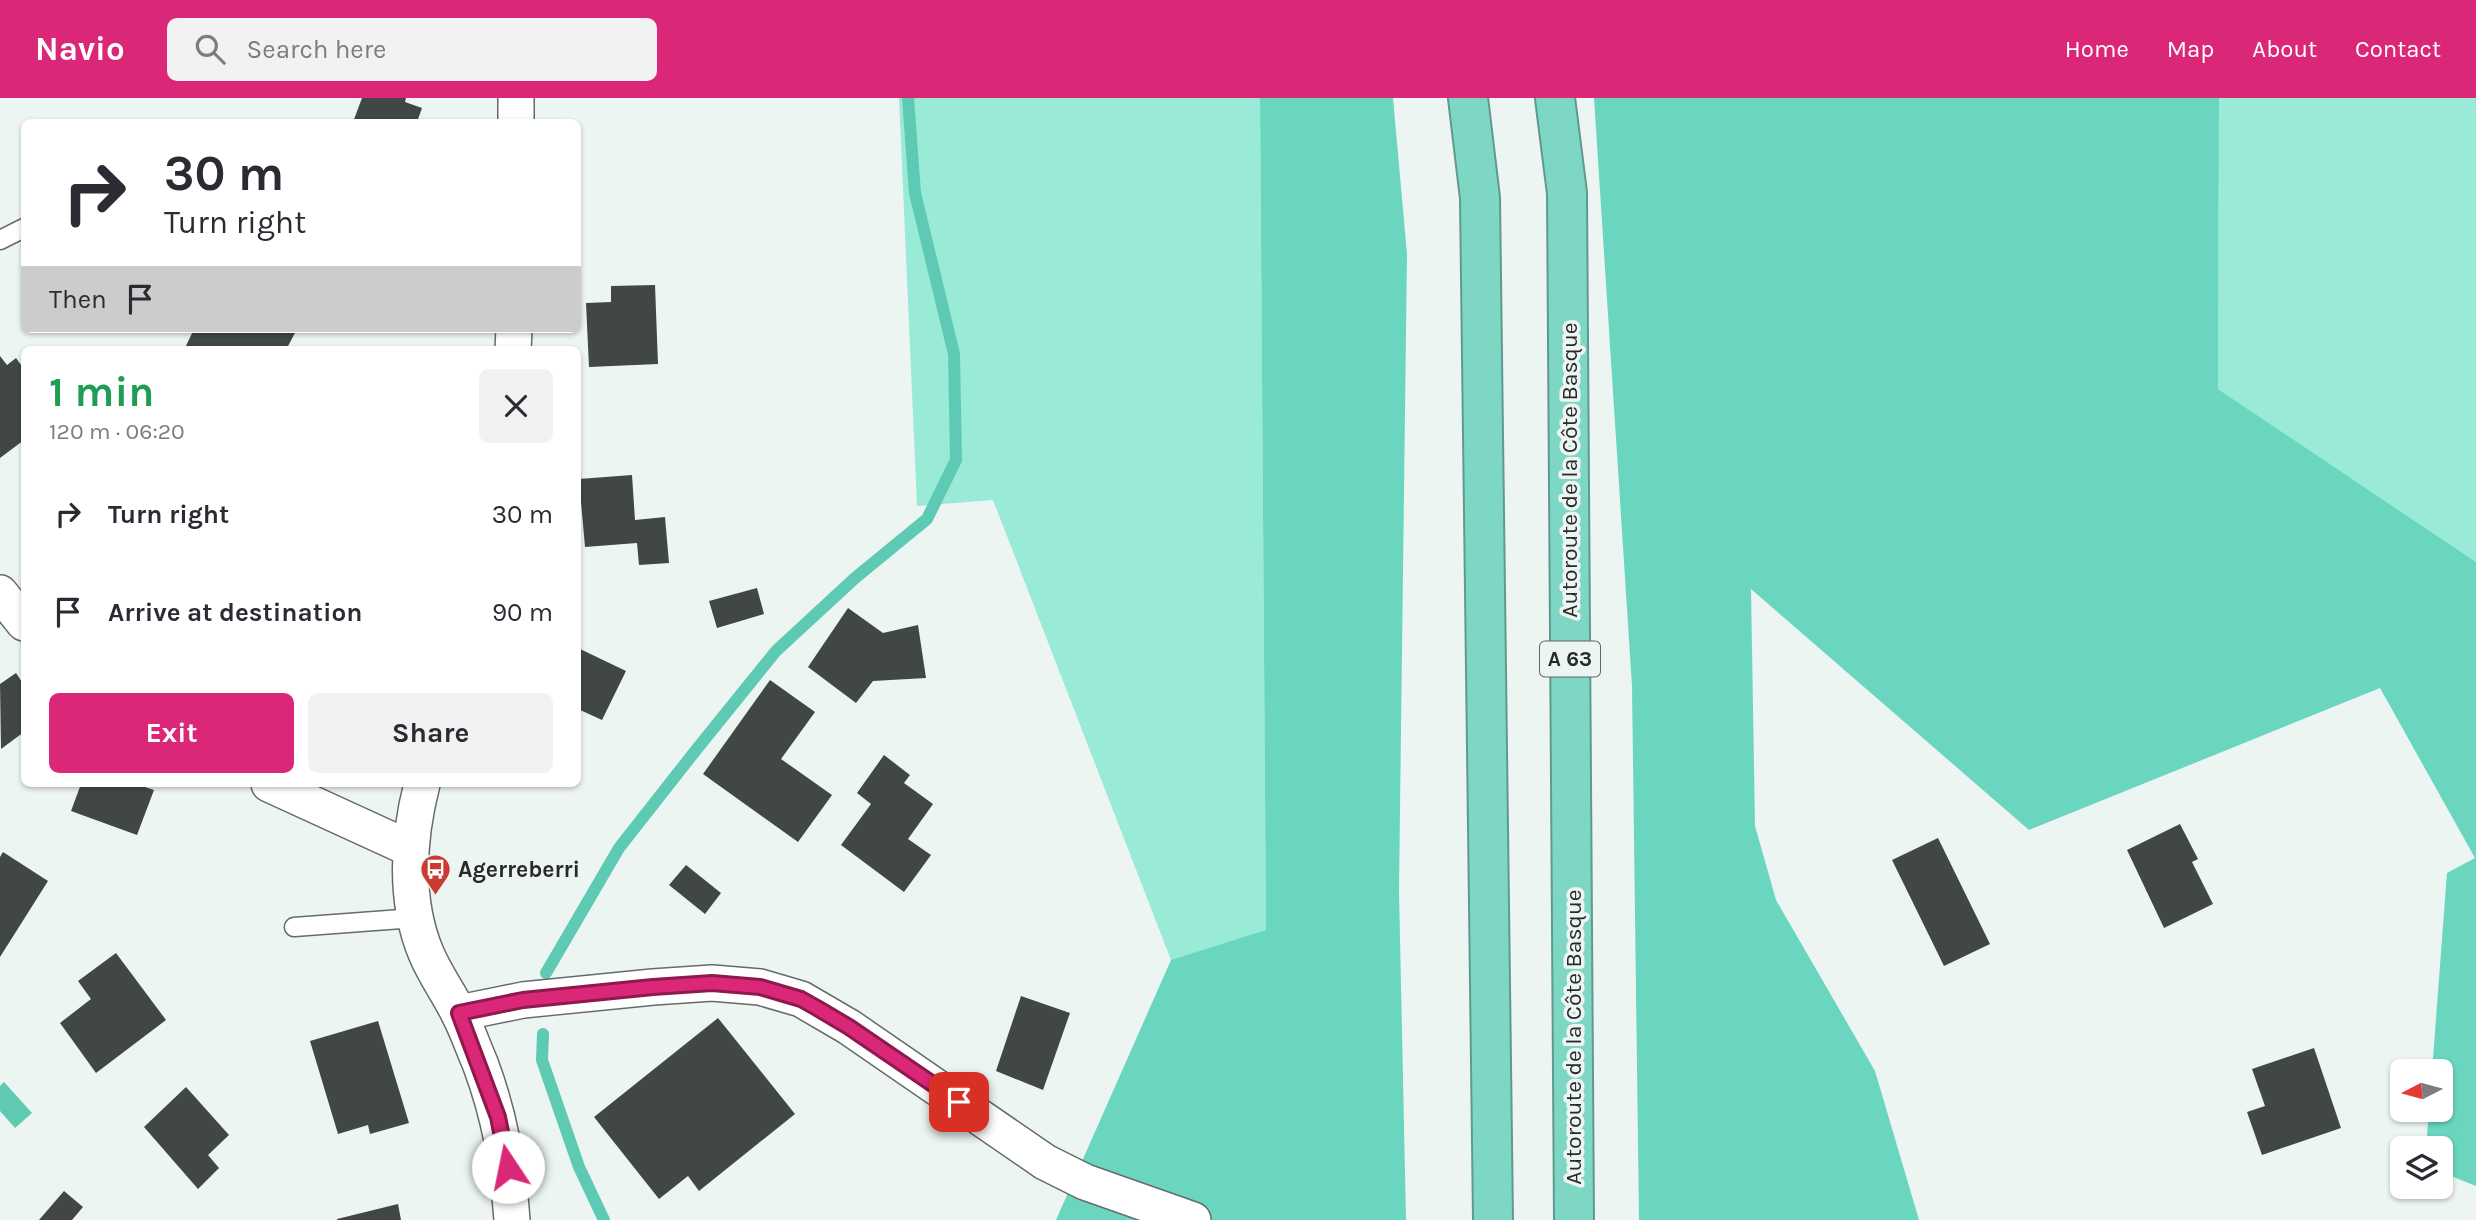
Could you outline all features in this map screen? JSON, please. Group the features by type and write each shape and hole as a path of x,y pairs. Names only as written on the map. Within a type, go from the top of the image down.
{"highway":[{"path":"1468,98 1480,198 1493,1220"},
{"name":"Autoroute de la Côte Basque","path":"1555,98 1567,193 1574,1220"}],"street":[{"path":"516,98 516,119"},
{"path":"0,593 21,619"},
{"path":"276,787 411,849"},
{"path":"421,787 411,849 415,918 437,978 459,1013 498,1117 508,1167 512,1220"},
{"path":"459,1013 523,1000 653,987 712,983 771,990 801,999 849,1027 1045,1162 1085,1182 1193,1220"}],"lane":[{"path":"0,240 21,230"},
{"path":"293,928 415,918"}],"shaded area":[{"path":"899,98 1260,98 1266,931 1171,960 993,500 917,506"},
{"path":"1260,98 1393,98 1407,254 1399,890 1406,1220 1056,1220 1171,960 1266,930"},
{"path":"1594,98 2219,98 2218,389 2476,562 2476,1186 2453,1177 2453,1136 2427,1136 2428,1122 2454,1122 2454,1059 2433,1059 2447,873 2475,858 2380,688 2029,830 1751,589 1755,826 1776,900 1875,1071 1919,1220 1639,1220 1632,686"},
{"path":"2219,98 2476,98 2476,562 2218,389"},
{"path":"4,1082 32,1113 15,1128 0,1111 0,1086"}],"building":[{"path":"362,98 406,98 405,102 422,108 418,119 354,119"},
{"path":"655,285 658,364 589,367 586,303 611,302 611,286"},
{"path":"192,333 295,333 288,346 186,346"},
{"path":"0,356 7,365 16,358 21,365 21,442 0,458"},
{"path":"632,475 635,520 665,517 669,563 639,565 637,543 585,547 581,479"},
{"path":"757,588 764,614 717,628 709,601"},
{"path":"848,608 883,633 918,625 926,678 873,681 856,703 808,667"},
{"path":"581,649 626,671 602,720 581,710"},
{"path":"16,673 21,680 21,734 1,749 0,684"},
{"path":"770,680 815,712 781,759 832,795 798,842 703,774"},
{"path":"884,755 910,775 904,783 933,804 908,839 931,855 904,892 841,845 871,804 857,793"},
{"path":"80,787 145,787 154,790 137,835 71,811"},
{"path":"2180,824 2198,859 2192,862 2213,904 2164,928 2127,850"},
{"path":"1938,838 1990,944 1944,966 1892,860"},
{"path":"3,852 48,881 0,957 0,857"},
{"path":"686,865 721,893 705,914 669,885"},
{"path":"116,953 166,1020 96,1073 60,1023 91,999 78,981"},
{"path":"1021,996 1070,1013 1043,1090 996,1071"},
{"path":"718,1018 795,1114 699,1191 688,1176 659,1199 594,1117"},
{"path":"378,1021 409,1123 370,1134 368,1125 338,1134 310,1041"},
{"path":"2314,1048 2341,1128 2262,1155 2247,1112 2265,1106 2252,1069"},
{"path":"186,1087 229,1135 208,1155 219,1168 198,1189 144,1127"},
{"path":"64,1191 83,1207 72,1220 39,1220"},
{"path":"398,1204 401,1220 337,1220 337,1219"}],"waterway":[{"path":"546,973 619,848 696,750 776,651 855,578 927,519 956,460 954,354 915,193 908,98"},
{"path":"543,1034 542,1060 579,1167 604,1220"}],"place":[{"name":"Agerreberri","path":"435,896"}],"route":[{"path":"508,1167 498,1117 459,1013 523,1000 712,983 760,987 801,999 817,1008 959,1102"}]}
